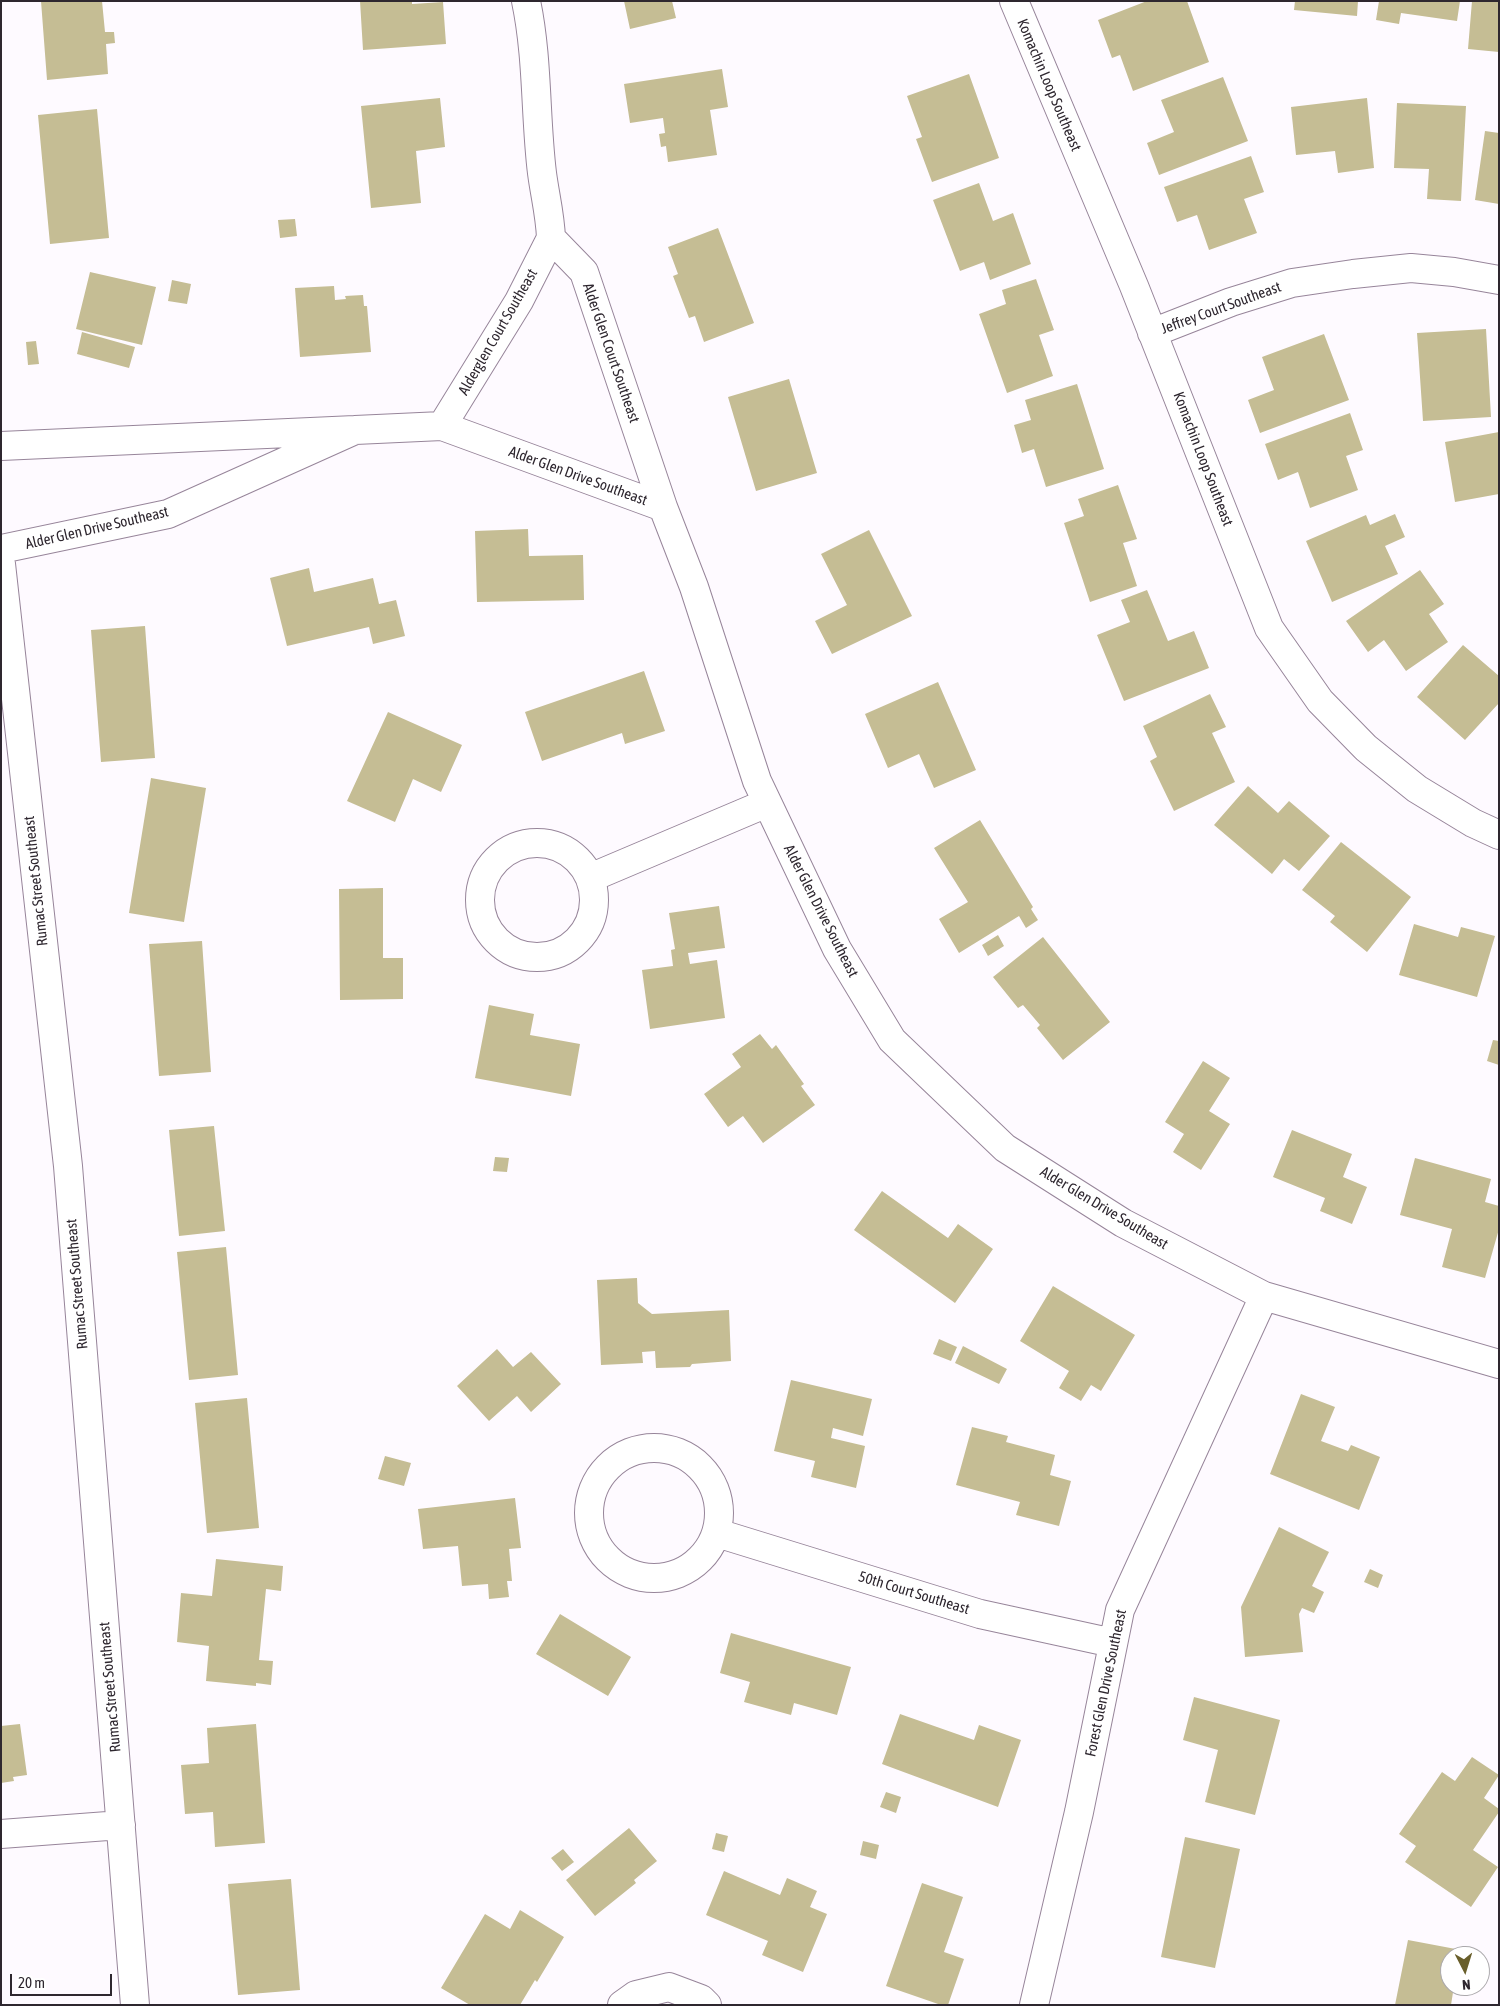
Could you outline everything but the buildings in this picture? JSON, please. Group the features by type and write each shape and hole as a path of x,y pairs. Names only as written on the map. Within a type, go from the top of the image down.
{"street":[{"path":"526,1 533,32 542,173 550,215 551,238"},
{"name":"Komachin Loop Southeast","path":"1014,1 1134,286 1269,628 1320,701 1366,748 1416,789 1473,823 1499,835"},
{"name":"Alderglen Court Southeast","path":"442,426 519,301 551,238"},
{"name":"Alder Glen Court Southeast","path":"551,238 584,272 663,507"},
{"name":"Jeffrey Court Southeast","path":"1152,333 1232,302 1292,283 1411,268 1454,272 1499,280"},
{"name":"Alder Glen Drive Southeast","path":"1,446 442,426 663,507 694,587 757,781 837,950 892,1040 1005,1148 1123,1223 1264,1296 1499,1364"},
{"name":"Alder Glen Drive Southeast","path":"1,549 168,514 355,430"},
{"name":"Rumac Street Southeast","path":"1,564 6,657 68,1166 135,2005"},
{"path":"590,878 767,803"},
{"path":"539,843 555,845 569,852 581,864 590,878 594,893 594,909 588,925 579,938 566,949 551,955 519,954 504,947 492,936 484,922 480,906 480,889 485,874 495,861 508,850 515,847 523,844 539,843"},
{"name":"Forest Glen Drive Southeast","path":"1034,2005 1079,1812 1120,1610 1264,1296"},
{"path":"646,1448 665,1448 683,1454 699,1464 711,1478 718,1496 720,1514 718,1533 709,1549 697,1564 681,1574 662,1578 644,1578 626,1572 610,1562 598,1548 591,1530 588,1512 592,1494 600,1476 612,1463 628,1453 646,1448"},
{"name":"50th Court Southeast","path":"718,1533 980,1614 1114,1643"},
{"path":"1,1834 121,1825"},
{"path":"622,2005 636,1995 669,1987 701,1999 706,2005"}]}
